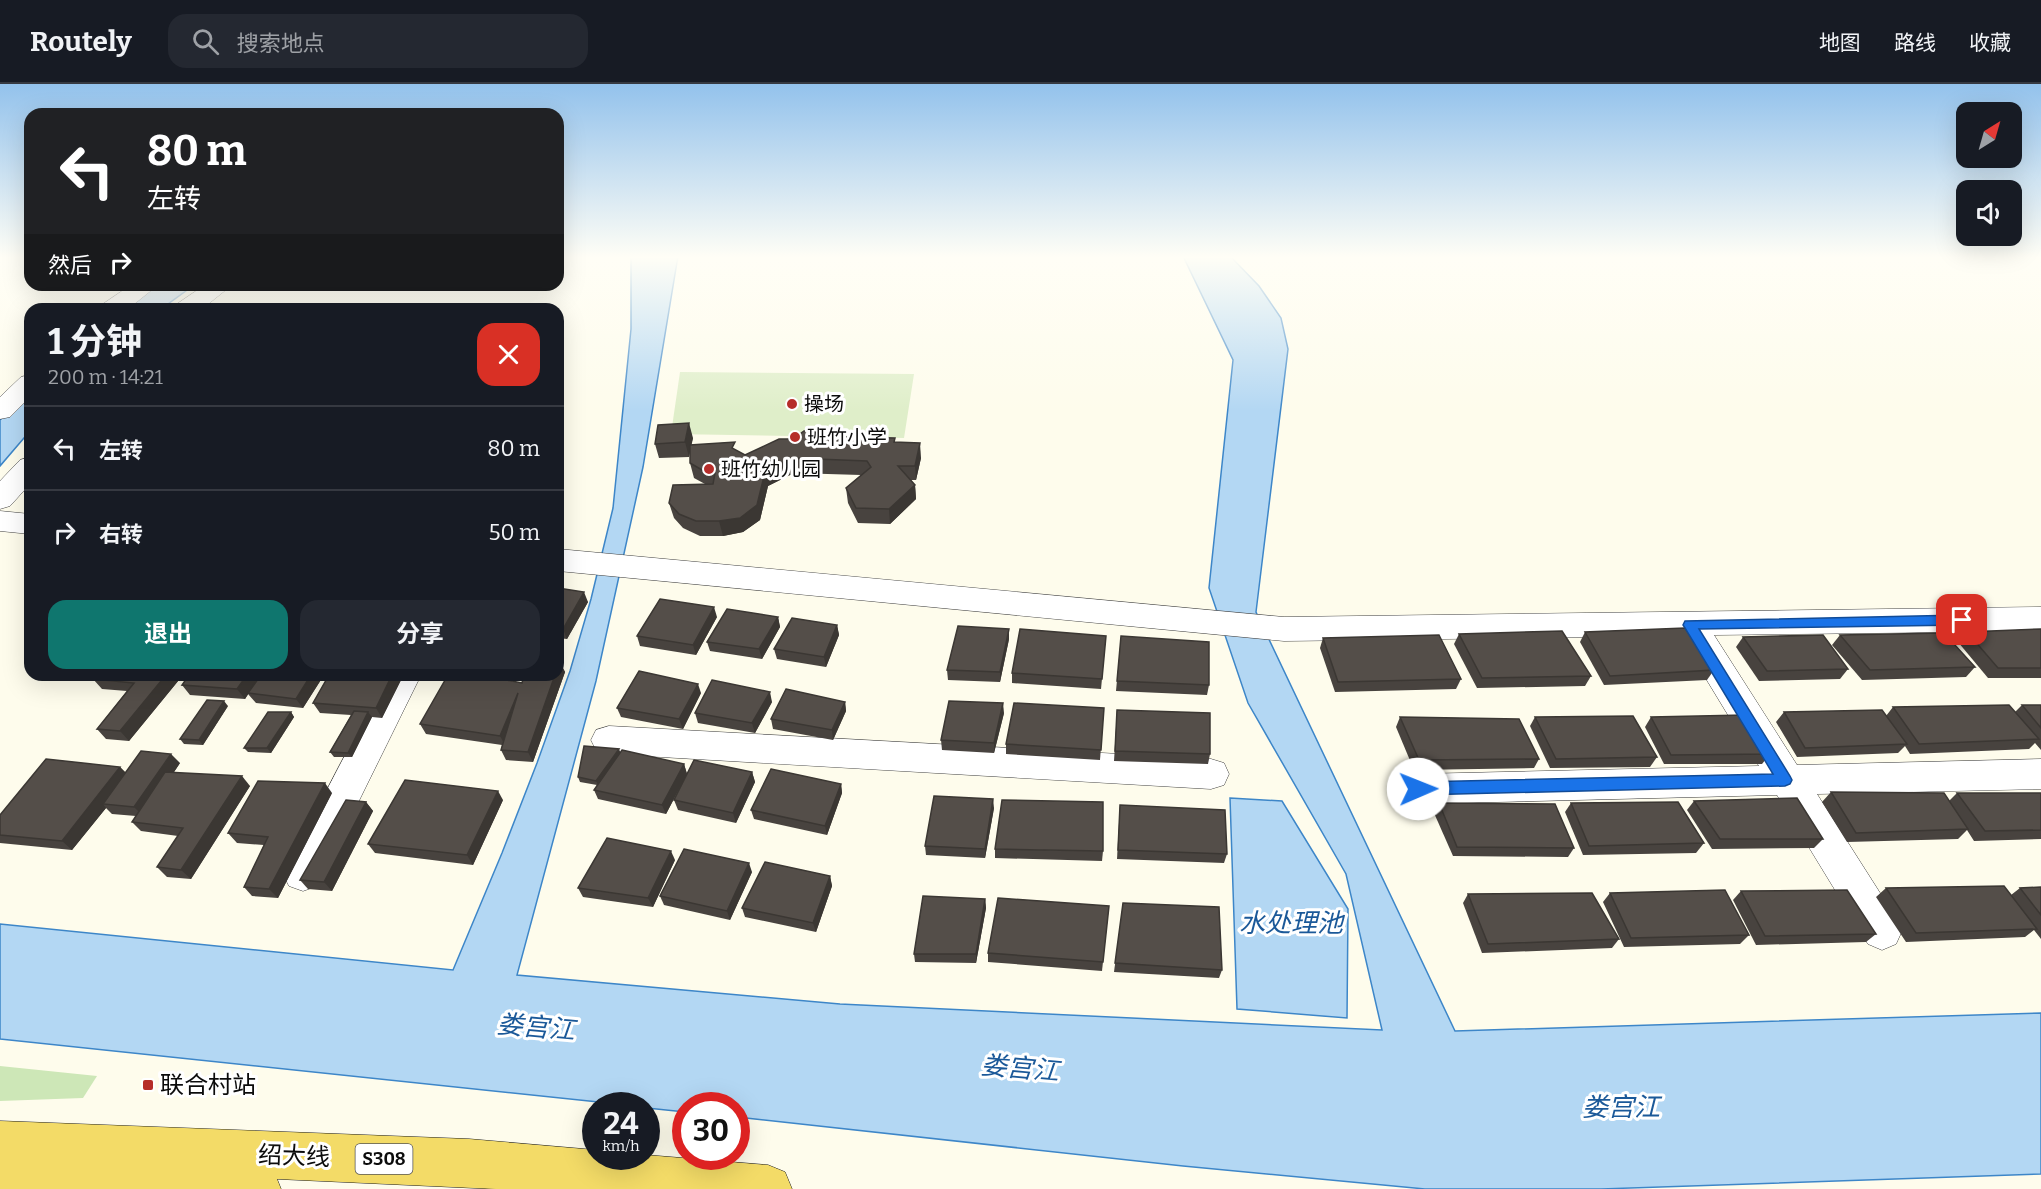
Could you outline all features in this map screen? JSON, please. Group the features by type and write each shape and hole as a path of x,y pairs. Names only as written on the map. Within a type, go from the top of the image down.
{"main road":[{"name":"绍大线","path":"0,1144 470,1163 621,1183 768,1189"},
{"name":"绍大线","path":"0,1177 257,1189"}],"street":[{"path":"0,411 24,389"},
{"path":"0,499 24,473"},
{"path":"0,521 24,523"},
{"path":"564,560 1208,624 1284,629 2041,619"},
{"path":"1690,625 1785,780 1882,931"},
{"path":"303,874 401,681"},
{"path":"609,740 1210,774"},
{"path":"1418,789 2041,774"}],"green space":[{"name":"操场","path":"680,372 914,374 904,438 671,434"},
{"path":"0,1066 97,1076 83,1098 0,1101"}],"water":[{"name":"娄宫江","path":"631,308 669,308 643,467 596,681 517,975 840,1004 1382,1030 1346,874 1248,703 1209,588 1233,360 1208,308 1274,308 1281,318 1288,349 1256,612 1455,1031 2041,1013 2041,1174 1601,1189 1425,1189 1183,1166 750,1118 750,1092 672,1092 672,1111 660,1109 660,1092 582,1092 582,1100 0,1039 0,924 453,970 502,853 570,671 591,599 613,508 631,329"},
{"path":"24,396 24,438 0,466 0,420"},
{"name":"水处理池","path":"1230,798 1282,801 1348,909 1347,1018 1237,1009"}],"building":[{"path":"689,423 685,442 655,444 658,425"},
{"path":"812,430 811,436 895,438 894,442 920,443 915,466 898,466 915,485 889,509 856,508 846,488 871,467 867,461 791,458 765,472 757,505 740,518 696,521 679,514 669,503 673,485 713,484 715,473 702,470 690,463 690,445 735,442 732,448 745,455 779,439 793,439 804,431"},
{"path":"564,589 584,592 564,627"},
{"path":"660,599 714,607 693,645 637,636"},
{"path":"727,609 778,617 759,649 707,642"},
{"path":"792,618 837,625 824,657 774,649"},
{"path":"958,626 1009,629 1000,672 947,670"},
{"path":"1685,628 1714,670 1610,676 1585,632"},
{"path":"1020,629 1106,636 1102,679 1012,673"},
{"path":"2041,629 2041,668 1998,668 1967,632"},
{"path":"1562,631 1591,676 1482,678 1459,634"},
{"path":"1944,633 1975,667 1870,670 1840,635"},
{"path":"1439,635 1461,679 1338,682 1323,638"},
{"path":"1823,635 1848,669 1767,671 1743,637"},
{"path":"1121,636 1209,642 1209,685 1117,681"},
{"path":"639,671 698,684 679,719 617,708"},
{"path":"712,680 770,692 752,723 695,713"},
{"path":"114,681 161,681 120,731 97,729 134,683"},
{"path":"185,681 243,681 237,689 182,685"},
{"path":"257,681 307,681 296,699 248,693"},
{"path":"326,681 389,681 376,708 313,703"},
{"path":"445,681 522,683 522,681 553,681 528,752 501,750 518,693 500,736 420,724"},
{"path":"786,689 845,702 832,730 771,719"},
{"path":"207,700 224,701 199,740 180,739"},
{"path":"949,701 1003,703 994,743 941,740"},
{"path":"1014,703 1104,708 1101,750 1006,744"},
{"path":"2009,705 2039,739 1919,744 1893,707"},
{"path":"2022,705 2041,705 2041,728"},
{"path":"1117,710 1210,713 1210,754 1115,751"},
{"path":"1882,710 1907,744 1805,748 1784,712"},
{"path":"354,711 368,712 348,753 330,752"},
{"path":"268,712 291,712 267,748 244,748"},
{"path":"1745,715 1770,754 1671,755 1651,717"},
{"path":"1633,716 1657,757 1556,759 1535,717"},
{"path":"1400,717 1519,719 1539,759 1419,760"},
{"path":"584,746 619,749 596,781 578,777"},
{"path":"622,750 684,764 662,805 594,790"},
{"path":"141,751 171,754 134,807 103,804"},
{"path":"46,759 120,767 62,841 0,835 0,815"},
{"path":"694,760 752,772 733,813 674,800"},
{"path":"771,769 841,784 825,826 751,810"},
{"path":"165,772 242,776 181,870 157,867 183,828 132,822"},
{"path":"405,780 498,791 467,855 368,844"},
{"path":"258,781 325,783 269,889 244,887 268,837 228,833"},
{"path":"1831,792 1944,793 1968,829 1856,833"},
{"path":"1957,793 2041,793 2041,830 1985,831"},
{"path":"934,796 993,799 985,849 925,846"},
{"path":"1797,798 1823,839 1720,839 1694,801"},
{"path":"346,800 366,802 324,882 300,880"},
{"path":"1002,800 1103,802 1103,851 995,849"},
{"path":"1678,802 1704,843 1589,846 1571,803"},
{"path":"1439,803 1555,804 1574,848 1457,847"},
{"path":"1120,805 1225,810 1227,854 1118,850"},
{"path":"607,838 671,851 648,898 578,888"},
{"path":"684,849 749,863 727,911 660,896"},
{"path":"765,862 830,876 813,923 742,908"},
{"path":"2004,886 2037,929 1916,933 1886,888"},
{"path":"2041,887 2041,915 2020,888"},
{"path":"1725,890 1749,935 1631,938 1610,893"},
{"path":"1847,890 1876,934 1765,936 1741,891"},
{"path":"1592,893 1619,939 1488,944 1468,894"},
{"path":"923,896 985,899 976,954 914,954"},
{"path":"998,898 1109,906 1103,962 988,953"},
{"path":"1123,903 1219,907 1222,970 1115,963"}],"place":[{"name":"操场","path":"792,404"},
{"name":"班竹小学","path":"795,437"},
{"name":"班竹幼儿园","path":"709,469"},
{"name":"联合村站","path":"148,1085"}],"route":[{"path":"1418,789 1785,780 1690,625 1962,620"}]}
